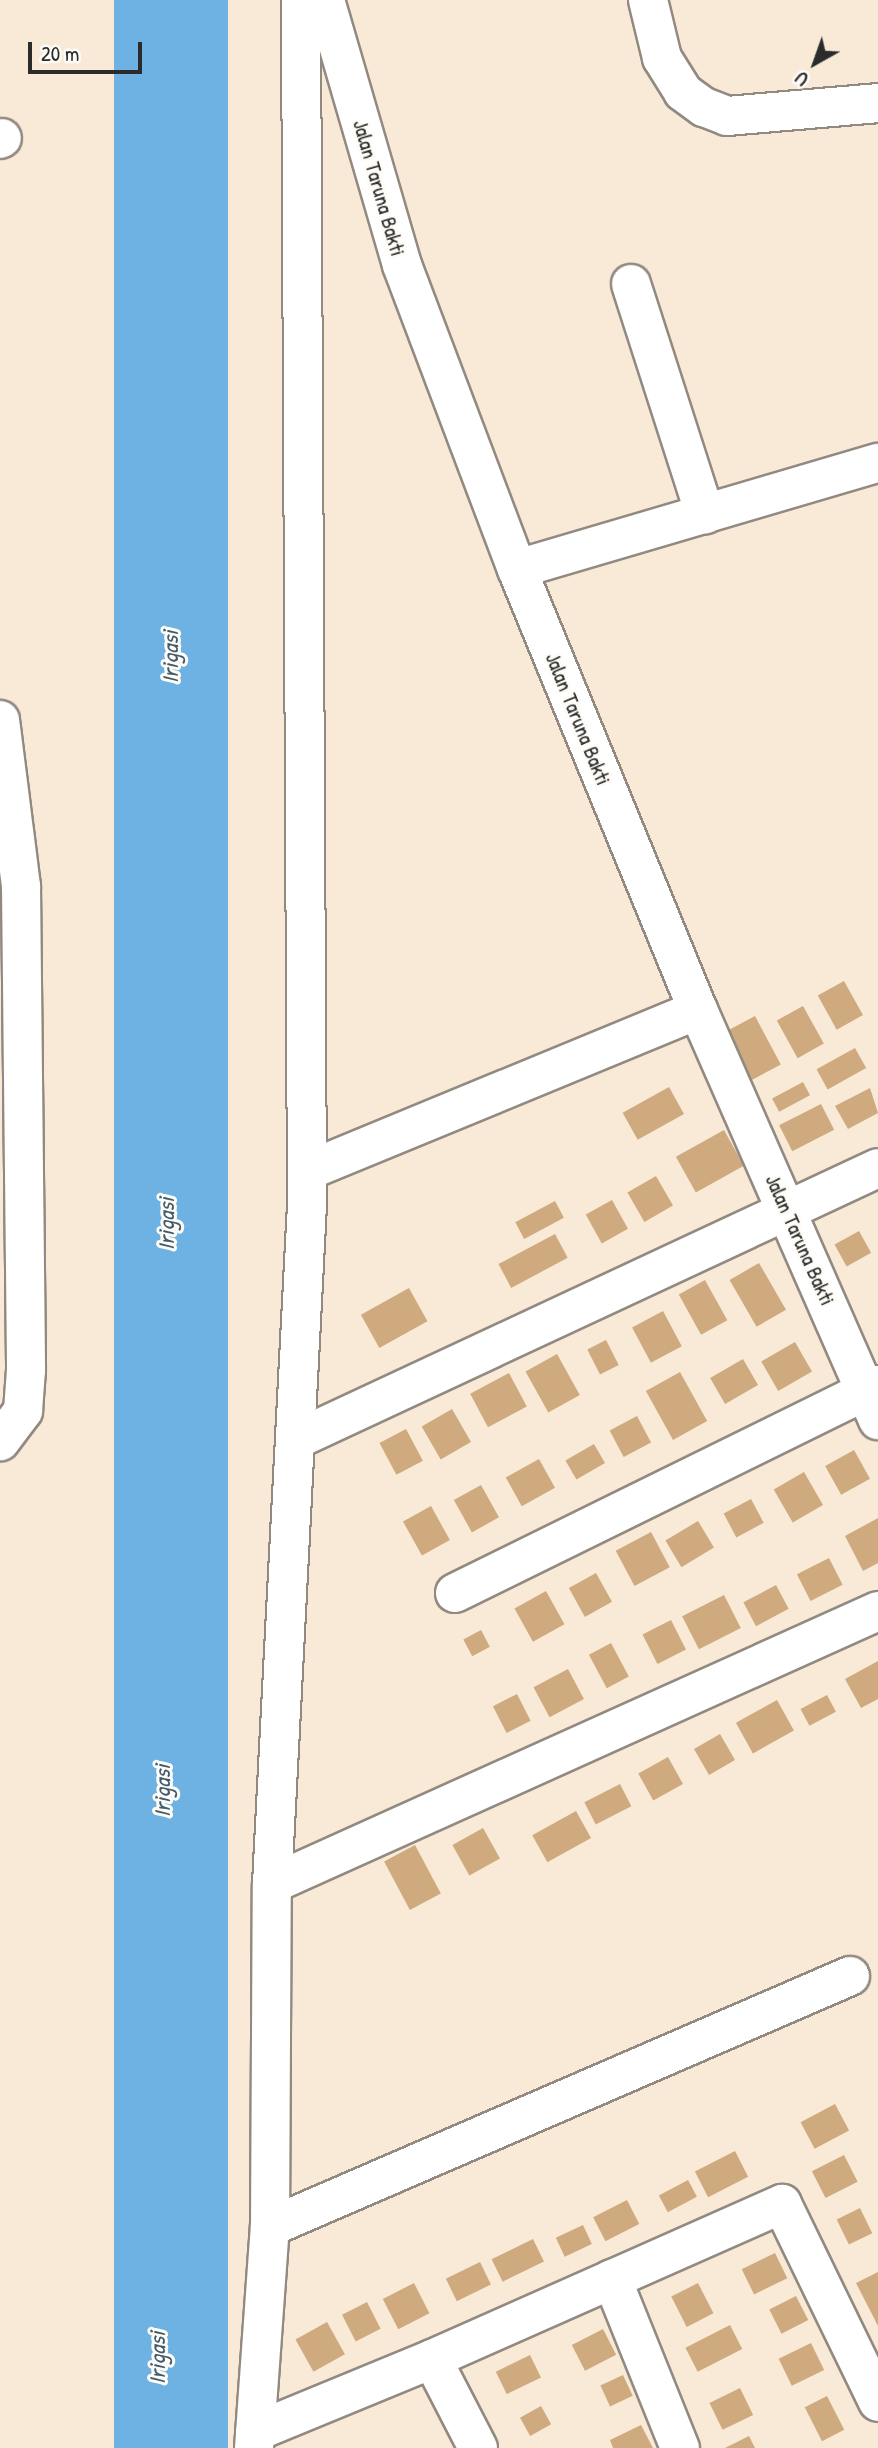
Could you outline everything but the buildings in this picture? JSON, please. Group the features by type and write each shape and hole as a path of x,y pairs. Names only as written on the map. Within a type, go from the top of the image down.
{"street":[{"path":"301,0 307,1171 272,1884 270,2227 254,2440 782,2204 876,2394"},
{"name":"Jalan Taruna Bakti","path":"325,0 402,265 517,569 698,1010 874,1398"},
{"path":"648,0 662,58 683,92 704,107 727,116 878,103"},
{"path":"631,284 705,514"},
{"path":"517,569 878,463"},
{"path":"0,720 21,886 26,1370 23,1411 0,1440"},
{"path":"307,1171 698,1010"},
{"path":"295,1440 878,1168"},
{"path":"455,1593 874,1398"},
{"path":"272,1884 878,1611"},
{"path":"270,2227 850,1976"},
{"path":"612,2279 680,2448"},
{"path":"432,2359 478,2448"}],"water":[{"name":"Irigasi","path":"114,0 228,0 228,2448 114,2448"}]}
